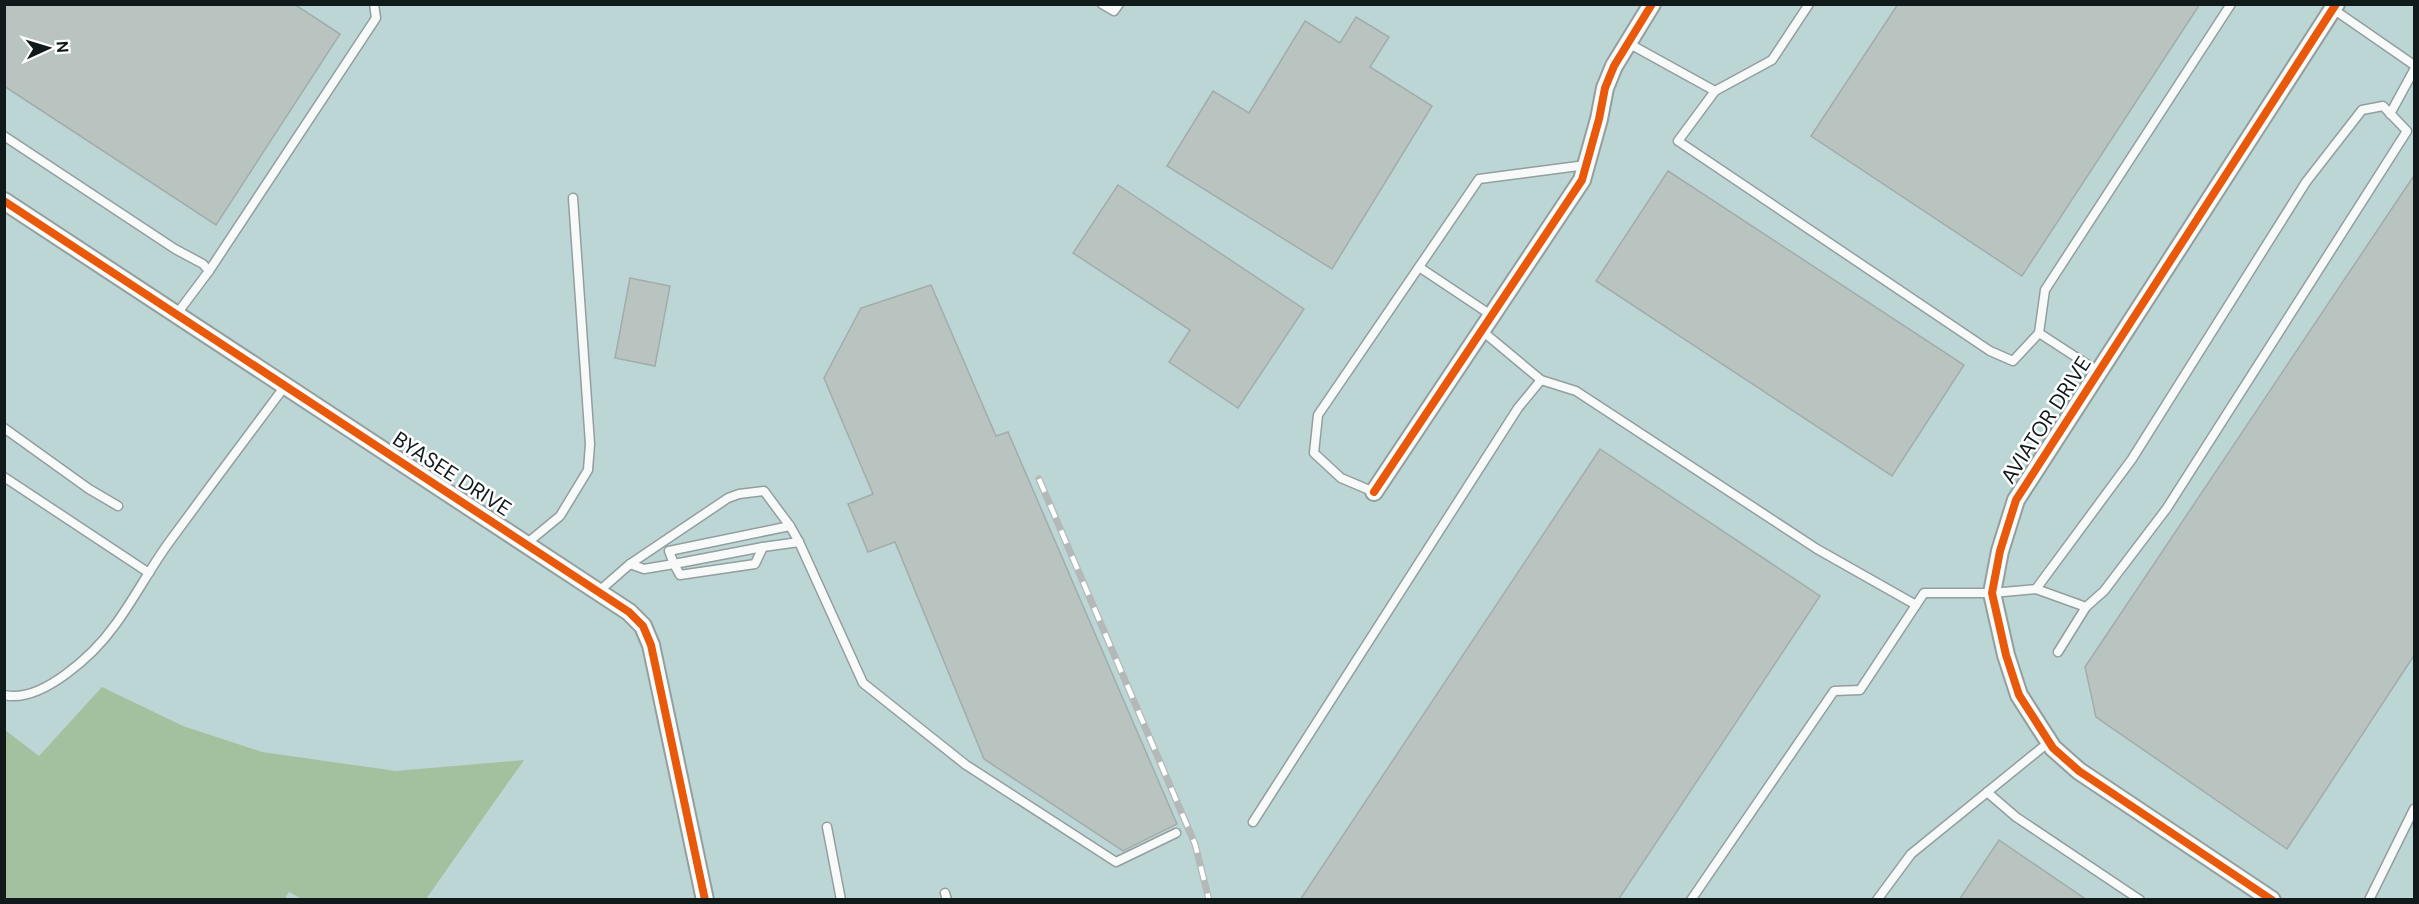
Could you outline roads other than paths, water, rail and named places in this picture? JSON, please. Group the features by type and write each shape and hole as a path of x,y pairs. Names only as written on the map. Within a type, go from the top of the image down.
{"street":[{"path":"1374,492 1582,180 1605,88 1614,66 1652,4"},
{"name":"AVIATOR DRIVE","path":"2272,900 2079,771 2049,742 2019,695 2006,655 1992,593 2000,551 2016,500 2334,7"},
{"name":"BYASEE DRIVE","path":"4,201 629,612 642,626 651,645 705,900"}],"lane":[{"path":"176,315 209,272 376,18 374,4"},
{"path":"1102,4 1114,11 1119,4"},
{"path":"1809,4 1772,60 1715,91 1678,141 1990,351 2013,362 2039,333 2045,290 2231,4"},
{"path":"2334,7 2415,65"},
{"path":"1628,43 1715,91"},
{"path":"2390,114 2415,70"},
{"path":"2036,589 2132,459 2306,182 2362,110 2383,106 2407,131 2168,508 2104,591 2086,607 2058,652"},
{"path":"4,136 174,249 203,264 209,272"},
{"path":"1374,492 1341,478 1314,453 1318,415 1479,179 1587,165"},
{"path":"526,544 560,516 588,470 590,444 573,198"},
{"path":"1419,267 1491,315"},
{"path":"1481,330 1541,380 1576,391 1817,549 1916,605"},
{"path":"2039,333 2099,372"},
{"path":"1253,822 1518,408 1541,380"},
{"path":"4,695 31,694 47,687 91,652 114,627 168,545 285,387"},
{"path":"4,428 89,489 118,506"},
{"path":"4,477 149,573"},
{"path":"598,592 630,564 728,498 739,494 764,491 799,542 863,683 966,765 1116,862 1176,833"},
{"path":"763,546 755,564 680,575 669,551 790,526"},
{"path":"630,564 644,569 763,546 799,542"},
{"path":"1691,900 1834,691 1860,690 1924,593 1992,593 2036,589 2086,607"},
{"path":"1877,900 1911,854 2049,742"},
{"path":"1987,792 2016,817 2140,900"},
{"path":"2369,900 2415,809"},
{"path":"827,827 841,900"}],"railway":[{"path":"1039,479 1195,844 1209,900"}]}
